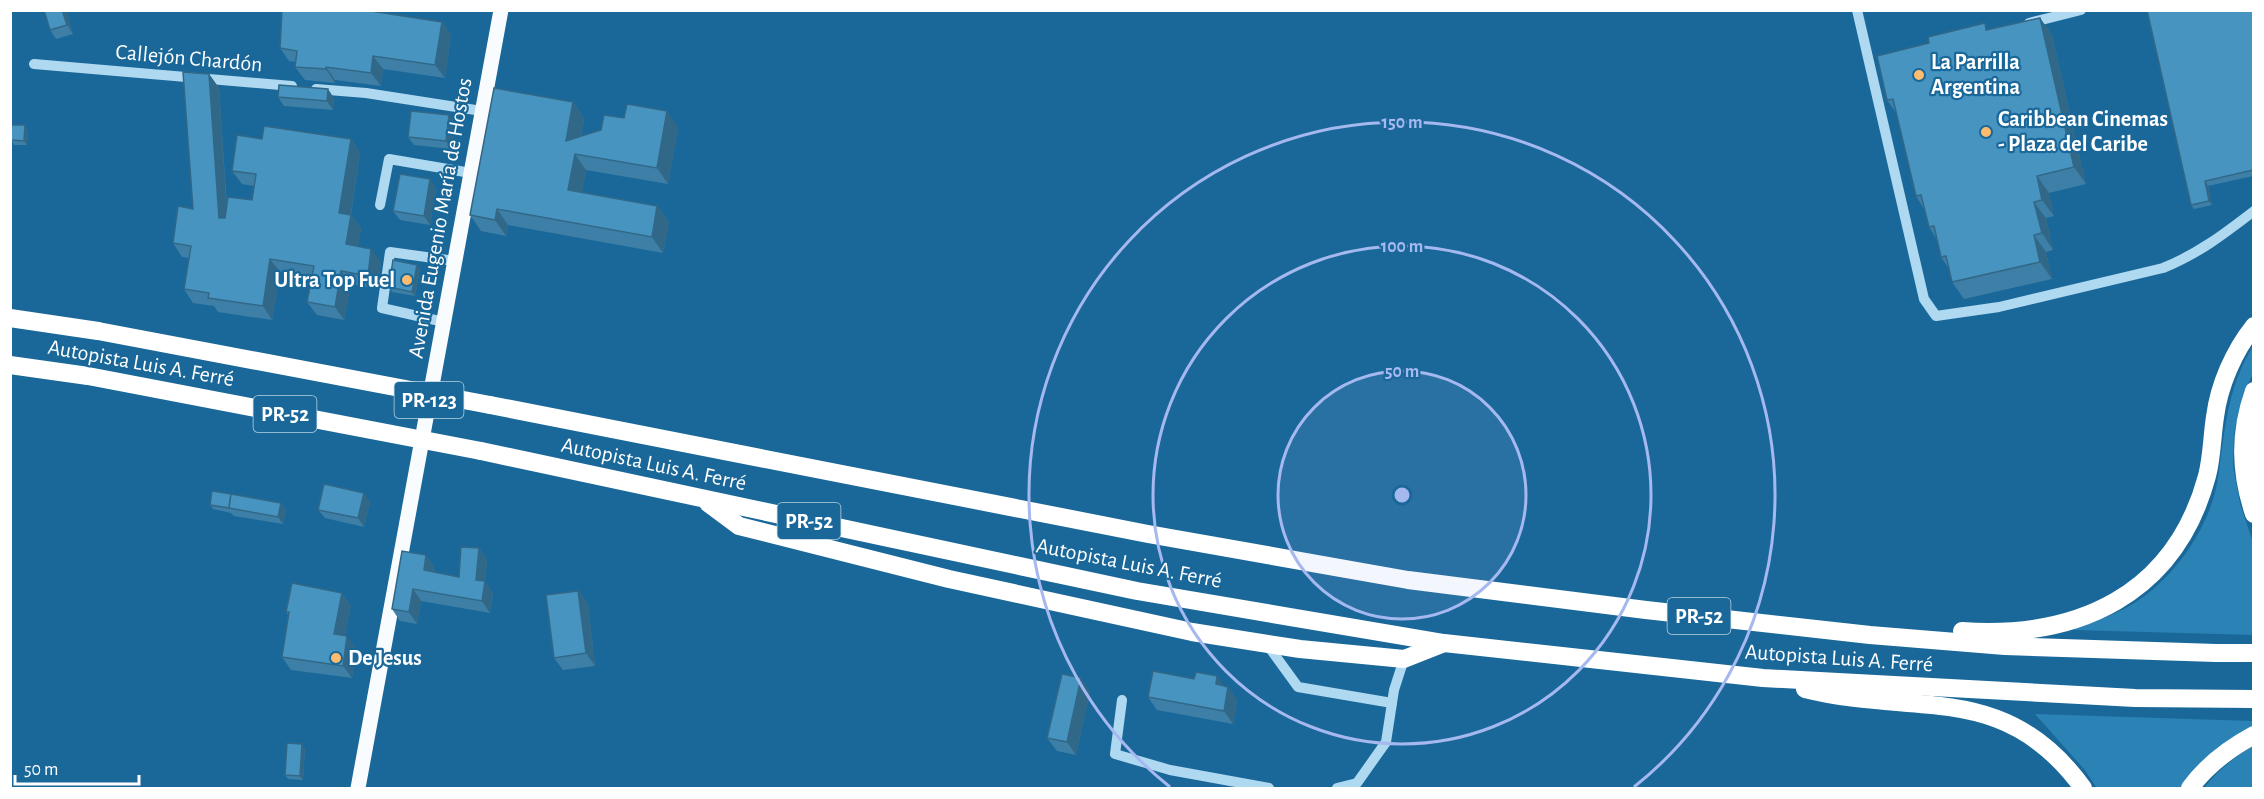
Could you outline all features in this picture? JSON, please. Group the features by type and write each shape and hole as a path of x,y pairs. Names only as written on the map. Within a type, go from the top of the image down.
{"highway":[{"name":"Autopista Luis A. Ferré","path":"10,318 98,331 1148,534 1408,580 1870,635 2005,646 2253,653"},
{"path":"1870,635 1924,628 2002,632 2042,628 2067,622 2104,608 2148,578 2167,559 2180,540 2196,506 2209,466 2217,402 2237,352 2253,326"},
{"name":"Autopista Luis A. Ferré","path":"10,364 88,376 481,451 1137,591 1444,643 1763,678 2135,698 2253,699"},
{"path":"2253,391 2245,419 2242,459 2244,481 2253,514"},
{"path":"702,498 740,526 949,579 1192,632 1300,649 1404,659 1444,643"},
{"path":"1763,678 1829,695 1951,706 1987,715 2036,739 2065,766 2083,789"},
{"path":"2190,789 2206,769 2253,735"}],"main road":[{"name":"Avenida Eugenio María de Hostos","path":"358,789 501,10"}],"street":[{"path":"1857,10 1924,299 1936,316 2000,307 2163,268 2185,260 2212,244 2253,211"},
{"path":"2023,24 2081,10"},
{"path":"1869,61 1880,58"},
{"name":"Callejón Chardón","path":"34,64 366,93 482,111"},
{"path":"380,205 389,159 471,173"},
{"path":"444,322 382,308 390,252 455,261"},
{"path":"1266,642 1298,687 1392,703"},
{"path":"1337,789 1357,783 1386,742 1394,690 1404,659"},
{"path":"1122,700 1115,754 1170,770 1269,789"}],"shaded area":[{"path":"2253,346 2253,373 2244,394 2234,434 2233,465 2240,504 2253,542 2253,635 2073,630 2124,609 2141,599 2172,571 2197,536 2214,498 2232,394 2244,362"},
{"path":"2035,714 2253,721 2253,728 2182,788 2097,788 2084,769"},
{"path":"2253,745 2253,788 2204,788 2227,764"}],"building":[{"path":"44,10 62,10 67,25 50,30"},
{"path":"282,10 371,10 442,22 435,65 373,56 371,73 326,67 326,69 295,67 297,51 280,48"},
{"path":"2147,10 2253,10 2253,170 2205,181 2209,201 2191,205"},
{"path":"2040,18 2074,167 2037,176 2042,200 2034,202 2042,233 2034,235 2040,262 1952,282 1946,256 1941,257 1934,226 1929,227 1921,195 1916,196 1893,99 1887,100 1877,56 1929,43 1928,37 1985,23 1986,30"},
{"path":"183,72 209,74 219,218 225,218 228,197 252,200 256,174 232,171 237,135 262,139 264,126 351,139 339,213 351,215 346,244 371,249 368,276 341,271 335,307 307,302 314,266 270,259 263,306 208,298 209,293 184,289 191,246 173,243 178,206 193,209"},
{"path":"279,85 328,89 327,101 278,97"},
{"path":"494,88 573,102 566,141 601,130 604,115 624,118 627,104 667,111 657,168 575,154 568,190 657,206 652,237 497,209 495,220 470,215"},
{"path":"411,111 449,115 446,141 408,137"},
{"path":"11,125 25,125 24,141 11,140"},
{"path":"400,174 430,179 424,216 393,211"},
{"path":"393,260 417,265 412,292 389,287"},
{"path":"324,484 364,493 358,518 318,510"},
{"path":"212,491 231,494 229,508 210,505"},
{"path":"231,494 281,503 278,517 229,508"},
{"path":"461,547 479,548 476,580 485,581 482,601 413,589 409,612 392,609 402,551 426,555 424,570 459,577"},
{"path":"292,583 342,593 334,634 347,636 343,666 282,657 289,612 286,612"},
{"path":"578,591 586,653 554,658 546,595"},
{"path":"1153,671 1194,679 1196,672 1217,676 1216,684 1228,687 1224,711 1148,697"},
{"path":"1062,674 1081,678 1067,742 1047,738"},
{"path":"287,743 302,744 300,776 285,775"}],"place":[{"name":"La Parrilla Argentina","path":"1919,75"},
{"name":"Caribbean Cinemas - Plaza del Caribe","path":"1986,132"},
{"name":"Ultra Top Fuel","path":"407,280"},
{"name":"De Jesus","path":"336,658"}]}
